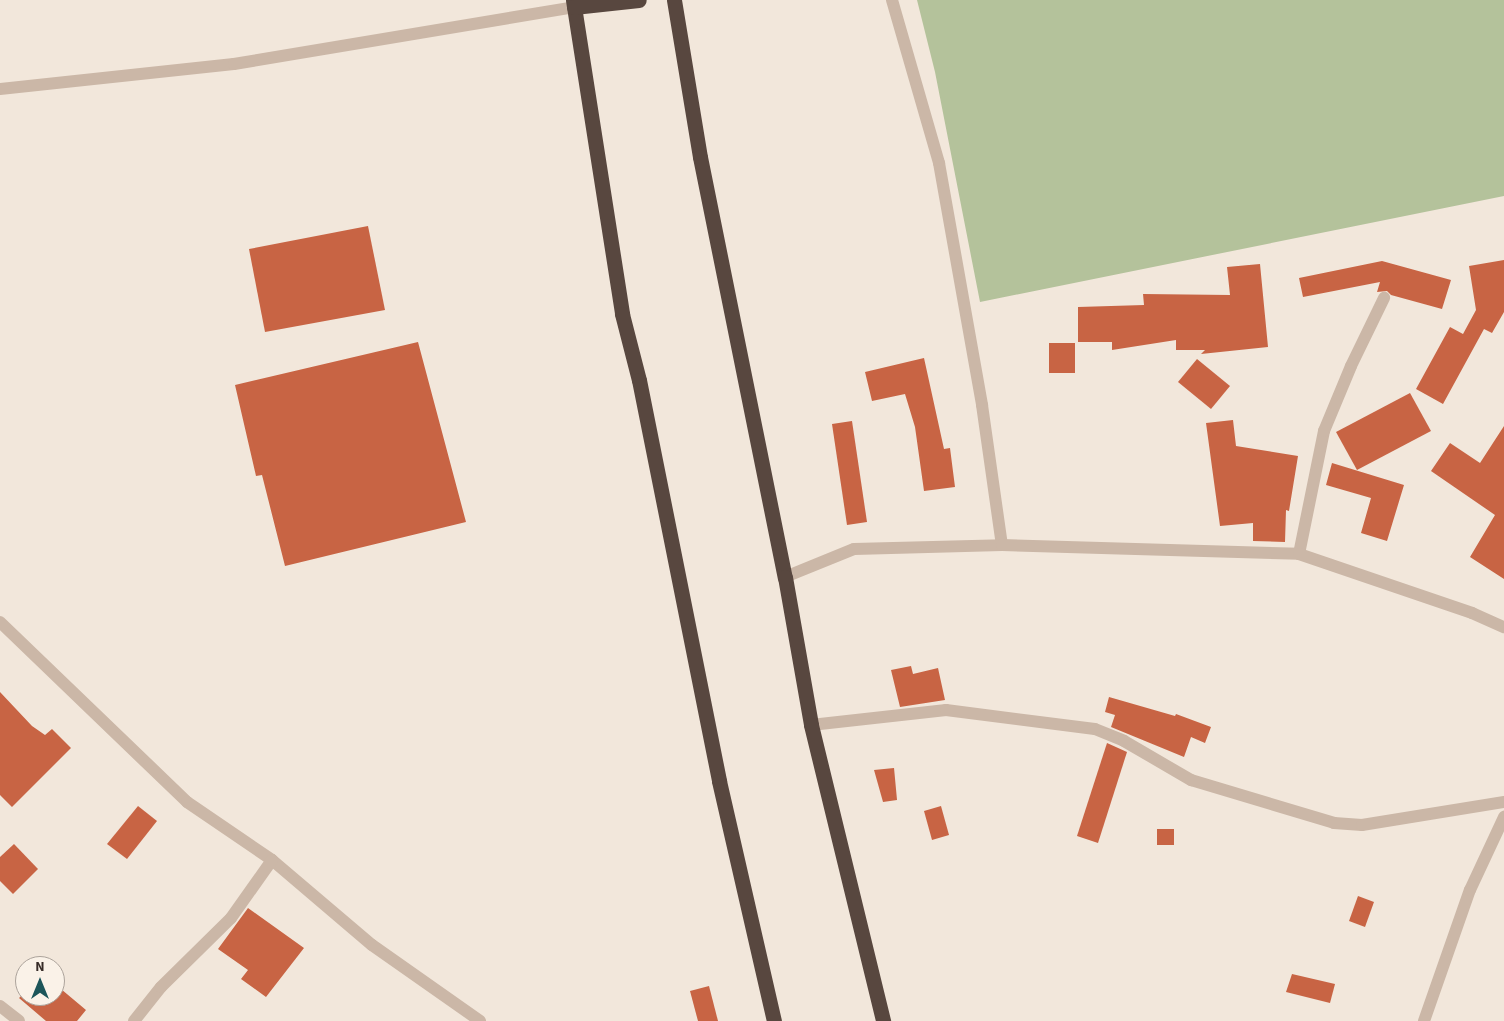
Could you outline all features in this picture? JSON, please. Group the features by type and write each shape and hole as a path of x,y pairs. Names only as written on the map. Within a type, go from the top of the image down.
{"highway":[{"path":"639,0 573,4 622,314 639,380 719,781 774,1021"},
{"path":"674,0 736,348 785,577 811,725 884,1021"}],"street":[{"path":"892,0 939,162 982,405 1002,545"},
{"path":"0,89 234,64 573,4"},
{"path":"1299,554 1324,431 1351,366 1384,298"},
{"path":"785,577 854,549 1002,545 1299,554 1472,612 1504,627"},
{"path":"0,622 187,802 272,860 372,945 480,1021"},
{"path":"811,725 946,710 1095,728 1124,740 1190,780 1334,823 1362,825 1504,802"},
{"path":"1424,1021 1470,890 1504,817"},
{"path":"134,1021 161,988 231,918 272,860"},
{"path":"0,1006 19,1021"}],"green space":[{"path":"917,0 1504,0 1504,196 980,302 935,72"}],"building":[{"path":"368,226 385,310 265,332 249,249"},
{"path":"1504,260 1504,312 1492,333 1484,329 1443,404 1416,389 1450,327 1463,334 1476,310 1469,266"},
{"path":"1382,261 1451,280 1442,309 1391,295 1387,291 1377,292 1380,282 1303,297 1299,278"},
{"path":"1260,264 1268,347 1201,354 1205,350 1176,350 1176,340 1112,350 1112,342 1078,342 1078,307 1144,305 1143,294 1230,295 1227,267"},
{"path":"418,342 466,522 285,566 262,475 256,476 235,385"},
{"path":"1049,343 1075,343 1075,373 1049,373"},
{"path":"924,358 944,449 950,448 955,487 924,491 915,427 905,394 872,401 865,372"},
{"path":"1197,359 1230,386 1211,409 1178,382"},
{"path":"1410,393 1431,431 1357,470 1336,432"},
{"path":"1233,420 1236,446 1298,456 1289,511 1286,510 1285,542 1253,541 1253,523 1220,526 1206,423"},
{"path":"852,421 867,522 847,525 832,424"},
{"path":"1504,426 1504,579 1470,557 1495,515 1431,471 1450,443 1480,463"},
{"path":"1332,463 1404,485 1387,541 1361,533 1371,498 1326,485"},
{"path":"911,666 913,674 938,668 945,700 900,707 891,670"},
{"path":"0,692 32,726 45,735 52,729 71,748 12,807 0,795"},
{"path":"1109,697 1175,716 1176,714 1211,727 1205,743 1191,737 1184,757 1111,727 1115,715 1105,712"},
{"path":"1107,743 1127,752 1098,843 1077,836"},
{"path":"894,768 897,800 883,802 874,770"},
{"path":"138,806 157,821 127,859 107,844"},
{"path":"941,806 949,835 932,840 924,811"},
{"path":"1157,829 1174,829 1174,845 1157,845"},
{"path":"14,844 38,869 13,894 0,881 0,857"},
{"path":"1358,896 1374,902 1365,927 1349,921"},
{"path":"248,908 304,948 266,997 241,979 248,970 218,949"},
{"path":"1292,974 1335,984 1330,1003 1286,992"},
{"path":"709,986 718,1021 698,1021 690,991"},
{"path":"65,992 86,1010 77,1021 46,1021 28,1006 65,1006"}]}
